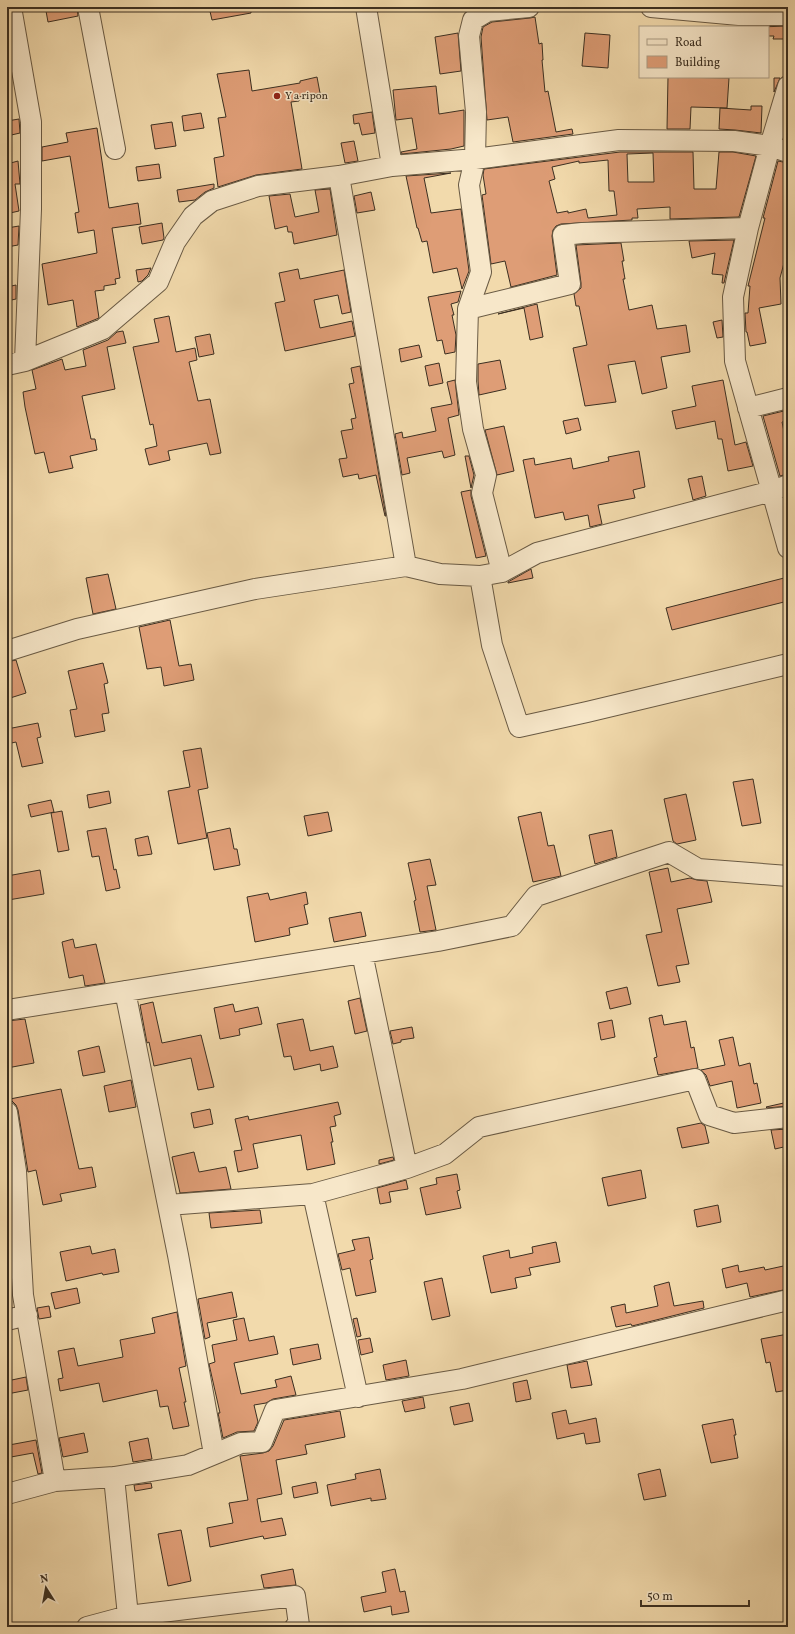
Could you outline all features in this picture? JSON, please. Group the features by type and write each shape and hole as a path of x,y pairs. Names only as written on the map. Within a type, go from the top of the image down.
{"street":[{"path":"11,7 31,122 31,209 16,363 103,329 158,282 175,242 193,216 212,201 258,186 339,176 392,166 475,159 619,140 734,141 779,149"},
{"path":"88,7 115,149"},
{"path":"366,7 392,166"},
{"path":"502,572 482,493 486,475 473,429 466,382 468,309 481,272 469,185 475,159 476,112 469,36 473,20 488,9 529,7"},
{"path":"652,7 739,14 788,14"},
{"path":"788,86 779,149 748,228 733,297 735,361 748,408 780,488 788,548"},
{"path":"339,176 406,566"},
{"path":"468,309 570,284 563,235 582,232 748,228"},
{"path":"748,408 788,398"},
{"path":"7,651 77,629 256,589 406,566 440,574 480,576 502,572 537,553 780,488"},
{"path":"480,576 492,645 519,727 788,664"},
{"path":"7,1010 438,941 512,926 536,896 669,852 698,869 788,876"},
{"path":"362,953 407,1168"},
{"path":"125,991 168,1205 214,1454"},
{"path":"168,1205 313,1194 407,1168 445,1154 479,1127 696,1078 709,1116 734,1123 788,1117"},
{"path":"7,1112 16,1171 23,1294 55,1481"},
{"path":"313,1194 358,1396"},
{"path":"7,1494 55,1481 114,1477 188,1465 241,1443 262,1442 275,1410 462,1379 788,1300"},
{"path":"7,1320 27,1315"},
{"path":"114,1477 128,1616"},
{"path":"87,1627 128,1616 295,1596 299,1625 295,1627"}],"building":[{"path":"66,7 77,7 78,16 48,22 46,11"},
{"path":"209,7 251,7 251,13 212,20"},
{"path":"535,17 539,44 542,43 545,92 548,91 556,132 572,129 573,134 513,142 508,117 487,120 481,37 483,27 492,22"},
{"path":"788,26 788,39 773,39 774,36 769,36 769,27"},
{"path":"458,33 461,71 440,74 435,37"},
{"path":"585,33 610,35 608,68 582,66"},
{"path":"249,70 252,91 300,83 300,81 317,77 320,93 299,97 299,101 291,102 302,169 256,175 218,187 214,158 224,156 218,118 226,117 217,74"},
{"path":"668,78 729,78 727,108 691,107 690,129 667,129"},
{"path":"774,78 780,78 774,92"},
{"path":"436,86 439,114 464,110 464,146 451,149 402,154 401,152 417,149 412,118 396,120 393,90"},
{"path":"751,106 762,106 761,133 719,129 720,108 751,110"},
{"path":"372,112 375,133 362,135 359,123 354,124 353,115"},
{"path":"201,113 204,128 184,131 182,116"},
{"path":"19,119 20,133 7,136 7,121"},
{"path":"172,122 176,146 155,149 151,125"},
{"path":"97,128 109,208 138,203 141,224 112,228 120,278 115,279 116,284 104,286 104,290 95,291 99,318 77,327 73,300 48,305 42,264 97,253 94,230 78,233 75,213 79,212 70,156 42,161 42,147 68,142 66,133"},
{"path":"354,141 358,161 345,163 341,143"},
{"path":"620,152 693,152 694,189 716,189 719,152 733,152 756,156 739,217 670,219 670,207 637,209 638,218 632,218 632,220 561,224 556,226 553,230 552,236 557,275 511,287 505,261 491,264 482,195 486,194 483,175 484,169","holes":["653,153 654,182 628,182 627,154","608,160 609,191 614,191 617,215 588,218 586,209 568,213 568,211 557,213 549,181 555,179 552,167 579,161 579,163"]},
{"path":"18,161 20,184 15,184 19,211 10,213 7,198 7,164"},
{"path":"778,161 788,163 788,248 780,278 781,304 759,308 766,343 750,346 746,332 745,313 748,313 750,286 748,286 765,218 763,218"},
{"path":"159,164 161,178 138,181 136,167"},
{"path":"451,173 424,178 431,213 461,209 469,271 462,289 457,268 433,273 427,241 422,242 417,228 406,176"},
{"path":"214,184 214,188 205,192 195,200 179,202 177,190"},
{"path":"330,189 337,235 294,244 292,232 288,232 287,226 275,229 269,196 290,194 295,217 319,212 315,190"},
{"path":"371,192 375,210 357,213 354,196"},
{"path":"162,223 163,240 142,244 139,227"},
{"path":"19,226 18,245 7,247 7,228"},
{"path":"734,240 724,283 722,283 723,275 712,274 715,253 692,258 689,241"},
{"path":"621,243 625,279 623,279 629,310 652,305 657,329 686,325 690,352 661,357 667,388 642,394 635,361 608,365 616,402 585,406 573,348 587,345 579,306 576,306 574,294 581,288 576,245"},
{"path":"151,268 148,275 142,281 138,282 136,270"},
{"path":"298,269 300,279 344,270 351,312 342,314 338,295 314,300 320,328 352,321 355,336 285,351 275,303 285,301 279,273"},
{"path":"16,285 16,299 7,301 7,287"},
{"path":"461,291 458,302 451,304 454,315 452,315 456,335 455,352 445,354 442,340 437,341 428,297"},
{"path":"537,304 543,337 530,340 524,308 498,314"},
{"path":"169,316 176,352 195,348 197,360 189,362 198,401 210,399 221,453 210,455 207,443 168,451 170,460 149,465 145,449 157,446 153,424 150,425 133,347 159,342 154,319"},
{"path":"722,320 723,337 717,338 713,322"},
{"path":"123,331 126,343 107,347 115,389 82,396 91,439 95,439 97,450 70,456 73,468 49,473 44,452 35,454 25,407 23,392 36,389 32,370 62,359 65,370 86,366 83,350 108,340 117,332"},
{"path":"210,334 214,354 199,357 195,337"},
{"path":"419,345 422,357 401,362 399,349"},
{"path":"500,360 506,389 479,395 478,364"},
{"path":"439,363 443,383 429,386 425,366"},
{"path":"360,366 386,516 376,475 359,479 358,474 343,477 339,459 347,458 341,431 353,429 351,419 356,418 349,384 354,383 351,368"},
{"path":"455,380 459,415 448,418 455,455 444,458 442,451 407,458 410,473 402,475 395,434 402,432 403,438 436,431 431,408 452,404 447,382"},
{"path":"723,380 735,445 746,442 753,466 728,471 722,439 718,439 715,421 676,429 672,411 696,406 692,386"},
{"path":"788,410 788,421 782,422 788,450 788,464 785,465 787,474 780,476 763,416"},
{"path":"578,418 581,430 566,434 563,421"},
{"path":"504,426 514,471 497,475 485,430"},
{"path":"639,451 645,487 633,490 635,498 598,505 602,524 590,527 588,515 565,520 563,512 535,518 523,460 534,458 535,465 571,458 573,469 609,461 608,457"},
{"path":"465,456 469,456 474,475 471,488"},
{"path":"702,476 706,496 693,500 688,479"},
{"path":"471,490 471,496 486,556 476,558 461,492"},
{"path":"531,569 533,578 508,583 508,582"},
{"path":"108,574 116,609 93,614 86,578"},
{"path":"788,577 788,601 672,630 666,608"},
{"path":"170,620 179,666 191,664 194,680 164,686 161,667 147,669 139,627"},
{"path":"16,660 26,693 7,699 7,662"},
{"path":"103,663 108,683 104,684 109,713 102,714 105,731 75,737 70,710 77,709 68,671"},
{"path":"38,723 41,737 37,738 43,763 22,767 16,742 7,744 7,729"},
{"path":"201,748 208,788 198,790 207,838 178,844 168,791 190,787 183,751"},
{"path":"753,779 761,823 742,826 733,782"},
{"path":"109,791 111,803 89,808 87,795"},
{"path":"686,794 696,840 677,844 673,841 664,799"},
{"path":"51,800 54,812 31,817 28,805"},
{"path":"62,811 69,850 58,852 51,813"},
{"path":"328,812 332,831 308,836 304,816"},
{"path":"541,812 548,846 554,845 561,876 533,882 518,817"},
{"path":"106,828 114,870 116,869 120,888 106,891 99,856 92,857 87,831"},
{"path":"230,828 234,849 237,849 240,865 214,870 207,833"},
{"path":"612,830 617,857 595,864 589,835"},
{"path":"148,836 152,854 138,856 135,839"},
{"path":"430,859 436,885 427,886 436,930 420,932 414,901 416,900 408,863"},
{"path":"668,868 671,882 690,878 707,881 712,902 677,909 689,964 676,966 680,982 658,986 646,935 662,932 649,872"},
{"path":"40,870 44,894 8,900 7,876"},
{"path":"306,892 308,904 304,905 308,924 289,928 290,935 255,942 247,897 268,893 270,900"},
{"path":"361,912 366,936 334,942 329,918"},
{"path":"73,939 75,948 96,944 105,983 85,986 83,975 69,978 62,942"},
{"path":"627,987 631,1004 610,1009 606,992"},
{"path":"360,998 367,1031 355,1034 348,1001"},
{"path":"153,1002 162,1043 201,1035 214,1087 198,1090 191,1058 154,1066 149,1042 147,1043 140,1005"},
{"path":"233,1004 235,1012 258,1007 262,1024 239,1029 240,1035 220,1039 214,1008"},
{"path":"662,1015 664,1025 686,1021 691,1048 694,1047 698,1068 658,1075 654,1058 657,1057 649,1018"},
{"path":"25,1019 34,1063 7,1068 7,1021"},
{"path":"303,1019 310,1051 333,1046 338,1067 321,1071 320,1064 294,1070 291,1056 284,1057 277,1024"},
{"path":"612,1020 615,1037 601,1040 598,1023"},
{"path":"412,1027 414,1038 401,1040 401,1042 393,1044 390,1031"},
{"path":"733,1037 739,1066 750,1063 754,1084 757,1083 761,1103 737,1108 732,1081 710,1086 706,1075 701,1070 725,1065 719,1040"},
{"path":"99,1046 105,1072 83,1076 78,1051"},
{"path":"131,1080 136,1107 109,1112 104,1086"},
{"path":"61,1089 79,1169 92,1167 96,1187 60,1194 62,1201 43,1205 36,1170 28,1172 18,1110 16,1105 10,1099"},
{"path":"338,1102 341,1114 334,1116 336,1126 330,1127 335,1164 307,1170 301,1135 253,1144 258,1168 238,1172 234,1151 242,1150 235,1119 248,1116 249,1120"},
{"path":"788,1102 788,1106 766,1107"},
{"path":"210,1109 213,1124 194,1128 191,1113"},
{"path":"701,1123 705,1126 709,1143 682,1148 677,1128"},
{"path":"788,1129 788,1146 775,1149 771,1130"},
{"path":"194,1152 199,1172 226,1167 231,1189 180,1193 172,1157"},
{"path":"393,1157 394,1160 379,1164 379,1160"},
{"path":"641,1170 646,1198 608,1206 602,1178"},
{"path":"457,1174 460,1190 457,1191 461,1208 426,1215 420,1188 437,1184 436,1178"},
{"path":"406,1180 408,1189 389,1192 391,1202 380,1204 377,1188"},
{"path":"718,1205 721,1222 697,1227 694,1210"},
{"path":"260,1210 262,1223 211,1228 209,1213"},
{"path":"369,1237 373,1259 370,1260 376,1292 356,1296 350,1268 342,1270 338,1254 355,1250 352,1240"},
{"path":"556,1242 560,1262 529,1268 531,1275 515,1278 517,1288 491,1293 483,1256 509,1250 510,1258 533,1253 532,1247"},
{"path":"90,1246 92,1254 115,1249 119,1272 103,1275 102,1273 66,1281 60,1252"},
{"path":"738,1265 739,1272 764,1267 765,1270 788,1265 788,1289 750,1297 747,1283 726,1288 722,1269"},
{"path":"442,1278 450,1316 432,1320 424,1282"},
{"path":"669,1282 674,1306 703,1301 704,1308 632,1326 631,1324 616,1327 611,1307 625,1304 626,1313 658,1306 654,1286"},
{"path":"77,1288 80,1303 55,1309 51,1293"},
{"path":"232,1292 237,1317 207,1323 210,1337 205,1339 198,1299"},
{"path":"49,1306 51,1317 39,1319 37,1308"},
{"path":"177,1312 186,1366 179,1368 189,1426 173,1429 168,1406 160,1407 157,1390 103,1402 99,1383 60,1391 58,1379 63,1378 58,1351 74,1348 78,1366 123,1357 120,1340 155,1333 152,1318"},
{"path":"244,1318 249,1341 274,1336 278,1354 234,1363 241,1394 277,1387 275,1380 291,1376 296,1395 273,1399 266,1403 254,1405 258,1422 254,1431 237,1432 223,1438 218,1413 220,1413 209,1364 215,1362 212,1345 237,1340 233,1320"},
{"path":"357,1318 361,1336 357,1337 353,1319"},
{"path":"788,1334 788,1390 776,1392 770,1362 766,1363 761,1339"},
{"path":"370,1338 373,1352 361,1355 358,1340"},
{"path":"318,1344 321,1359 293,1365 290,1349"},
{"path":"406,1360 409,1376 386,1380 383,1365"},
{"path":"587,1361 592,1385 571,1388 567,1365"},
{"path":"26,1377 28,1390 7,1394 7,1381"},
{"path":"527,1380 531,1399 516,1402 513,1383"},
{"path":"423,1397 425,1408 405,1412 402,1401"},
{"path":"469,1403 473,1421 454,1425 450,1407"},
{"path":"566,1410 569,1424 596,1418 600,1442 586,1444 584,1433 557,1439 552,1413"},
{"path":"340,1411 345,1437 305,1445 307,1454 276,1460 282,1494 257,1499 261,1522 282,1518 286,1535 264,1539 263,1536 210,1547 207,1528 233,1523 229,1503 248,1500 240,1456 269,1451 273,1446 284,1420"},
{"path":"733,1419 738,1458 711,1463 702,1425"},
{"path":"84,1433 88,1452 63,1457 59,1438"},
{"path":"148,1438 152,1459 133,1462 129,1442"},
{"path":"36,1440 42,1473 38,1474 33,1453 11,1457 9,1445"},
{"path":"380,1469 386,1499 371,1501 371,1498 331,1506 327,1485 356,1479 355,1474"},
{"path":"660,1469 666,1496 644,1500 638,1474"},
{"path":"316,1482 318,1493 294,1498 292,1487"},
{"path":"151,1483 152,1488 135,1491 134,1485"},
{"path":"181,1530 191,1581 168,1586 158,1534"},
{"path":"293,1569 296,1585 264,1588 261,1575"},
{"path":"395,1569 400,1592 405,1591 409,1612 392,1615 391,1606 364,1612 361,1597 386,1592 382,1572"}],"place":[{"name":"Y a ripon","path":"277,96"}]}
